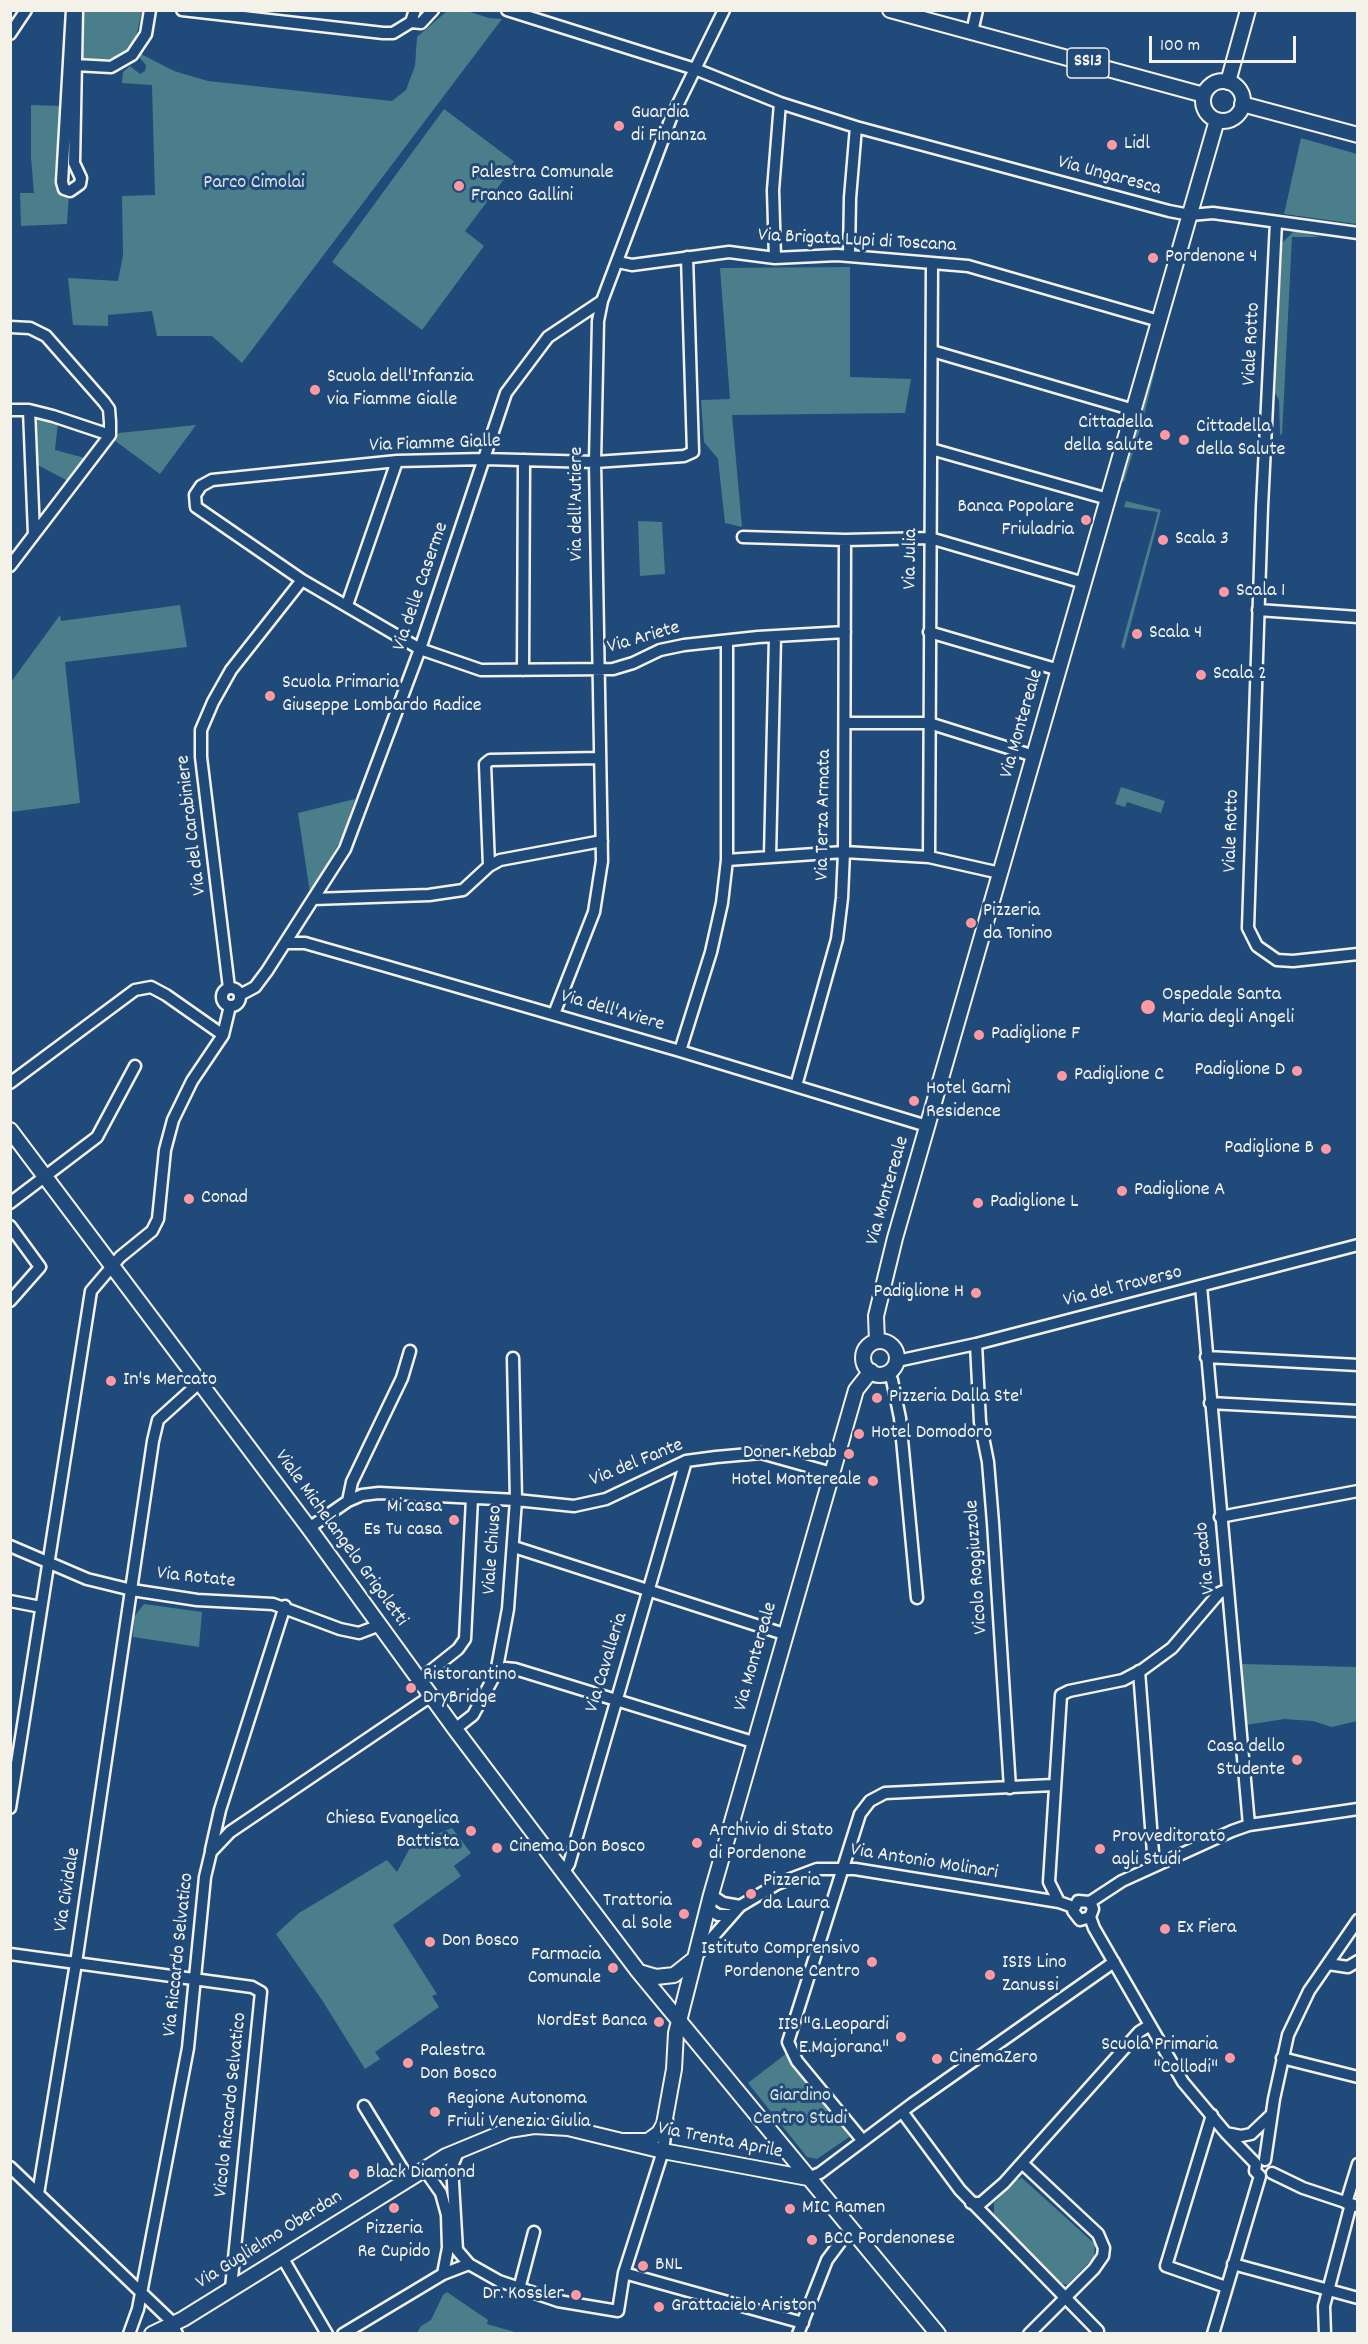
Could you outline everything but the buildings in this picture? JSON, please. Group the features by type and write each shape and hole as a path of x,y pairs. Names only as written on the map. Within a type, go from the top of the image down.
{"main road":[{"name":"SS13","path":"890,10 1204,95"},
{"path":"1228,82 1248,10"},
{"path":"1216,82 1228,82 1238,88 1242,104 1233,118 1216,120 1204,107 1204,95 1216,82"},
{"path":"1242,104 1358,135"},
{"name":"Via Montereale","path":"877,1341 876,1316 927,1126 1216,120"},
{"name":"Viale Michelangelo Grigoletti","path":"10,1130 309,1528 455,1729 638,1971 938,2334"},
{"path":"877,1341 892,1346 897,1361 888,1373 879,1374 871,1371 864,1362 865,1351 877,1341"},
{"name":"Via Montereale","path":"626,2141 640,2142 654,2138 659,2133 668,2110 679,2018 709,1901 856,1390 871,1371"},
{"path":"638,1971 656,1977 666,1977 684,1969 693,1960"},
{"name":"Via Guglielmo Oberdan","path":"152,2334 174,2328 183,2319 231,2288 408,2178 446,2156 489,2136 534,2126 568,2128 626,2141"},
{"name":"Via Trenta Aprile","path":"626,2141 663,2151 808,2178"}],"street":[{"path":"10,34 26,10"},
{"path":"72,10 62,182 64,189 70,191 80,184 81,178 74,163 77,10"},
{"path":"75,65 111,67 132,55 146,34 150,10"},
{"path":"182,10 383,33 393,33 411,22 421,23 433,10"},
{"path":"411,22 415,10"},
{"name":"Via Ungaresca","path":"507,10 695,69 780,103 856,127 1190,215 1213,213 1358,233"},
{"name":"Via dell'Autiere","path":"554,1014 594,912 602,861 595,462 596,360 602,301 671,118 724,10"},
{"path":"972,32 977,10"},
{"path":"775,258 773,190 780,103"},
{"path":"849,256 850,198 856,127"},
{"name":"Viale Rotto","path":"1276,222 1258,610 1250,934 1262,951 1285,961 1358,954"},
{"name":"Via Brigata Lupi di Toscana","path":"618,262 632,265 729,252 775,258 849,256 968,266 1159,321"},
{"name":"Via Fiamme Gialle","path":"196,507 195,495 201,486 212,480 397,461 484,459 595,462 684,456 693,452 695,443 687,257"},
{"name":"Via Julia","path":"929,856 932,263"},
{"name":"Via delle Caserme","path":"230,1006 238,1003 240,995 255,987 345,849 420,649 506,393 521,369 558,328 602,301"},
{"path":"10,327 30,328 46,336 109,409 110,435 10,566"},
{"path":"932,351 1134,410"},
{"path":"10,410 28,410 110,435"},
{"path":"28,410 34,534"},
{"path":"931,449 1108,499"},
{"path":"523,670 524,460"},
{"path":"347,605 397,461"},
{"name":"Via Ariete","path":"196,507 302,580 420,649 481,670 597,670 633,663 660,650 727,641 845,632"},
{"path":"743,537 845,540 930,538 1084,583"},
{"name":"Via Terza Armata","path":"796,1086 837,939 844,852 845,540"},
{"name":"Via del Carabiniere","path":"229,988 201,757 201,730 231,670 302,580"},
{"path":"1258,610 1358,617"},
{"path":"929,632 1059,670"},
{"path":"770,856 775,637"},
{"path":"680,1051 711,952 722,903 727,860 727,641"},
{"path":"845,723 929,723 1034,756"},
{"path":"489,866 485,764 490,760 600,758"},
{"path":"313,899 429,896 463,890 489,866 500,860 602,841"},
{"path":"727,860 844,852 929,856 1000,873"},
{"name":"Via dell'Aviere","path":"285,943 305,943 680,1051 927,1126"},
{"path":"10,1083 135,990 143,988 151,987 166,994 223,1035"},
{"path":"229,988 237,990 240,995"},
{"name":"Via delle Caserme","path":"229,988 222,999 230,1006"},
{"name":"Via delle Caserme","path":"10,1808 46,1563 91,1291 111,1266 152,1231 158,1219 165,1150 173,1120 192,1081 223,1035 230,1006"},
{"path":"10,1203 97,1137 135,1066"},
{"path":"10,1226 40,1267 10,1301"},
{"name":"Via del Traverso","path":"897,1361 976,1344 1358,1245"},
{"name":"Via Grado","path":"1201,1287 1249,1825"},
{"name":"Vicolo Roggiuzzole","path":"976,1344 980,1422 988,1462 993,1513 1010,1788"},
{"path":"348,1501 352,1482 402,1378 410,1351"},
{"path":"1206,1356 1358,1365"},
{"name":"Viale Chiuso","path":"455,1729 473,1715 496,1673 508,1609 516,1500 513,1358"},
{"path":"888,1373 892,1380 900,1418 917,1598"},
{"name":"Via Cividale","path":"38,2194 76,1963 153,1441 158,1420 199,1383"},
{"path":"1210,1403 1358,1412"},
{"name":"Via del Fante","path":"309,1528 348,1501 362,1495 379,1493 516,1500 574,1506 606,1499 686,1461 761,1453 831,1473"},
{"name":"Via Cavalleria","path":"563,1873 569,1864 686,1461"},
{"path":"1220,1517 1358,1491"},
{"path":"420,1680 458,1649 465,1639 472,1498"},
{"name":"Via Rotate","path":"10,1546 87,1579 132,1590 197,1600 285,1606 340,1629 359,1633 380,1625"},
{"path":"514,1547 649,1588 784,1634"},
{"path":"1059,1902 1049,1882 1053,1785 1061,1695 1069,1691 1123,1680 1139,1671 1172,1648 1219,1593 1228,1589"},
{"path":"10,1601 41,1607"},
{"path":"211,1852 220,1810 285,1606"},
{"path":"496,1673 505,1668 515,1669 616,1698 753,1742"},
{"path":"1139,1671 1154,1866"},
{"name":"Via Riccardo Selvatico","path":"129,2334 140,2293 188,2048 205,1877 211,1852 230,1832 431,1696"},
{"path":"863,2141 797,2061 788,2042 860,1815 870,1801 885,1793 1053,1785"},
{"path":"1073,1907 1080,1900 1090,1902 1122,1881 1249,1825 1358,1809"},
{"name":"Via Antonio Molinari","path":"693,1960 740,1906 789,1878 817,1869 842,1868 1059,1902 1073,1907 1077,1918 1083,1920 1090,1917"},
{"path":"709,1901 740,1906"},
{"path":"709,1901 718,1915 730,1915"},
{"path":"1090,1902 1093,1909 1090,1917 1183,2082 1226,2133 1261,2162 1272,2164 1272,2173"},
{"path":"1272,2173 1266,2177 1260,2176 1255,2171 1261,2162 1282,2058 1298,2011 1358,1920"},
{"path":"10,1954 195,1978"},
{"path":"808,2178 820,2173 1114,1962"},
{"path":"1328,1964 1348,1967 1358,1962"},
{"name":"Vicolo Riccardo Selvatico","path":"195,1978 252,1987 261,1992 231,2288"},
{"path":"972,2203 981,2203 1023,2164 1139,2032 1150,2025"},
{"path":"1282,2058 1358,2078"},
{"path":"364,2106 408,2178"},
{"path":"458,2152 452,2166 457,2250 469,2264 519,2289 558,2301 618,2311 624,2273 663,2151 668,2110"},
{"path":"903,2113 942,2167 972,2203 1098,2331"},
{"path":"1226,2133 1241,2136 1251,2134 1266,2123 1272,2113"},
{"path":"1212,2115 1166,2266 1226,2288"},
{"path":"1023,2164 1102,2241 1104,2248 1100,2262 1029,2334"},
{"path":"1325,2334 1324,2306 1327,2289 1352,2204 1358,2164"},
{"path":"10,2167 174,2328"},
{"path":"424,2169 441,2193 447,2215 448,2248 443,2274"},
{"path":"1272,2173 1303,2188 1352,2204"},
{"path":"1212,2334 1260,2176"},
{"path":"624,2273 800,2328 827,2260 852,2230"},
{"path":"519,2289 534,2232"},
{"path":"282,2257 327,2334"},
{"path":"343,2334 443,2274 469,2264"},
{"path":"1233,2264 1358,2298"}],"green space":[{"path":"142,11 135,41 122,55 103,61 81,59 80,12"},
{"name":"Parco Cimolai","path":"447,11 467,11 489,18 502,19 242,363 212,336 157,336 152,311 108,315 108,326 73,325 68,278 118,281 123,255 122,196 155,195 152,85 122,83 123,72 130,66 140,74 145,71 146,65 137,55 139,53 174,71 208,81 392,101 406,90 415,66 417,37"},
{"path":"31,105 61,106 59,192 69,193 67,224 21,226 20,193 34,193 31,158"},
{"path":"444,109 516,163 465,231 484,246 422,330 332,262"},
{"path":"1301,138 1357,154 1357,224 1284,214"},
{"path":"1294,231 1321,237 1292,237 1282,435 1280,434 1279,400 1275,393 1282,243"},
{"path":"850,267 850,377 911,379 905,413 732,415 742,527 725,523 718,459 704,442 701,400 730,399 720,268"},
{"path":"1154,366 1156,367 1143,419 1124,482 1121,481"},
{"path":"35,416 58,422 55,450 85,458 68,481 36,464"},
{"path":"196,425 160,474 114,440 119,433"},
{"path":"1126,501 1161,510 1124,649 1121,647 1158,512 1124,507"},
{"path":"638,521 662,522 665,574 640,576"},
{"path":"180,605 187,647 65,662 80,803 11,812 11,682 60,615 61,621"},
{"path":"1121,787 1165,801 1161,813 1127,802 1125,807 1115,804"},
{"path":"355,799 342,838 310,893 298,813"},
{"path":"144,1604 202,1612 199,1647 133,1637 134,1617"},
{"path":"1241,1664 1357,1667 1357,1721 1332,1727 1313,1721 1284,1719 1246,1725"},
{"path":"452,1828 471,1853 454,1866 461,1876 393,1925 437,1994 432,1996 439,2007 375,2052 380,2059 365,2069 322,2000 276,1934 299,1913 387,1860 397,1872 412,1844"},
{"name":"Giardino Centro Studi","path":"787,2053 852,2135 817,2159 807,2157 748,2083"},
{"path":"1022,2178 1095,2244 1094,2257 1067,2285 1061,2283 994,2214 994,2203 1016,2180"},
{"path":"447,2292 488,2320 487,2324 518,2333 417,2333 421,2326 431,2320 443,2295"}],"place":[{"name":"Guardia di Finanza","path":"619,126"},
{"name":"Lidl","path":"1112,145"},
{"name":"Palestra Comunale Franco Gallini","path":"459,186"},
{"name":"Pordenone 4","path":"1153,258"},
{"name":"Scuola dell'Infanzia via Fiamme Gialle","path":"315,390"},
{"name":"Cittadella della salute","path":"1165,435"},
{"name":"Cittadella della Salute","path":"1184,440"},
{"name":"Banca Popolare Friuladria","path":"1086,520"},
{"name":"Scala 3","path":"1163,540"},
{"name":"Scala 1","path":"1224,592"},
{"name":"Scala 4","path":"1137,634"},
{"name":"Scala 2","path":"1201,675"},
{"name":"Scuola Primaria Giuseppe Lombardo Radice","path":"270,696"},
{"name":"Pizzeria da Tonino","path":"971,923"},
{"name":"Ospedale Santa Maria degli Angeli","path":"1148,1007"},
{"name":"Padiglione F","path":"979,1035"},
{"name":"Padiglione D","path":"1297,1071"},
{"name":"Padiglione C","path":"1062,1076"},
{"name":"Hotel Garnì Residence","path":"914,1101"},
{"name":"Padiglione B","path":"1326,1149"},
{"name":"Padiglione A","path":"1122,1191"},
{"name":"Conad","path":"189,1199"},
{"name":"Padiglione L","path":"978,1203"},
{"name":"Padiglione H","path":"976,1293"},
{"name":"In's Mercato","path":"111,1381"},
{"name":"Pizzeria Dalla Ste'","path":"877,1398"},
{"name":"Hotel Domodoro","path":"859,1434"},
{"name":"Doner Kebab","path":"849,1454"},
{"name":"Hotel Montereale","path":"873,1481"},
{"name":"Mi casa Es Tu casa","path":"454,1520"},
{"name":"Ristorantino DryBridge","path":"411,1688"},
{"name":"Casa dello Studente","path":"1297,1760"},
{"name":"Chiesa Evangelica Battista","path":"471,1831"},
{"name":"Archivio di Stato di Pordenone","path":"697,1843"},
{"name":"Cinema Don Bosco","path":"497,1848"},
{"name":"Provveditorato agli Studi","path":"1100,1849"},
{"name":"Pizzeria da Laura","path":"751,1894"},
{"name":"Trattoria al Sole","path":"684,1914"},
{"name":"Ex Fiera","path":"1165,1929"},
{"name":"Don Bosco","path":"430,1942"},
{"name":"Istituto Comprensivo Pordenone Centro","path":"872,1962"},
{"name":"Farmacia Comunale","path":"613,1968"},
{"name":"ISIS Lino Zanussi","path":"990,1975"},
{"name":"NordEst Banca","path":"659,2022"},
{"name":"IIS \"G.Leopardi E.Majorana\"","path":"901,2037"},
{"name":"Scuola Primaria \"Collodi\"","path":"1230,2058"},
{"name":"CinemaZero","path":"937,2059"},
{"name":"Palestra Don Bosco","path":"408,2063"},
{"name":"Regione Autonoma Friuli Venezia Giulia","path":"435,2112"},
{"name":"Black Diamond","path":"354,2174"},
{"name":"Pizzeria Re Cupido","path":"394,2208"},
{"name":"MIC Ramen","path":"790,2209"},
{"name":"BCC Pordenonese","path":"812,2240"},
{"name":"BNL","path":"643,2266"},
{"name":"Dr. Kossler","path":"576,2295"},
{"name":"Grattacielo Ariston","path":"659,2307"}]}
